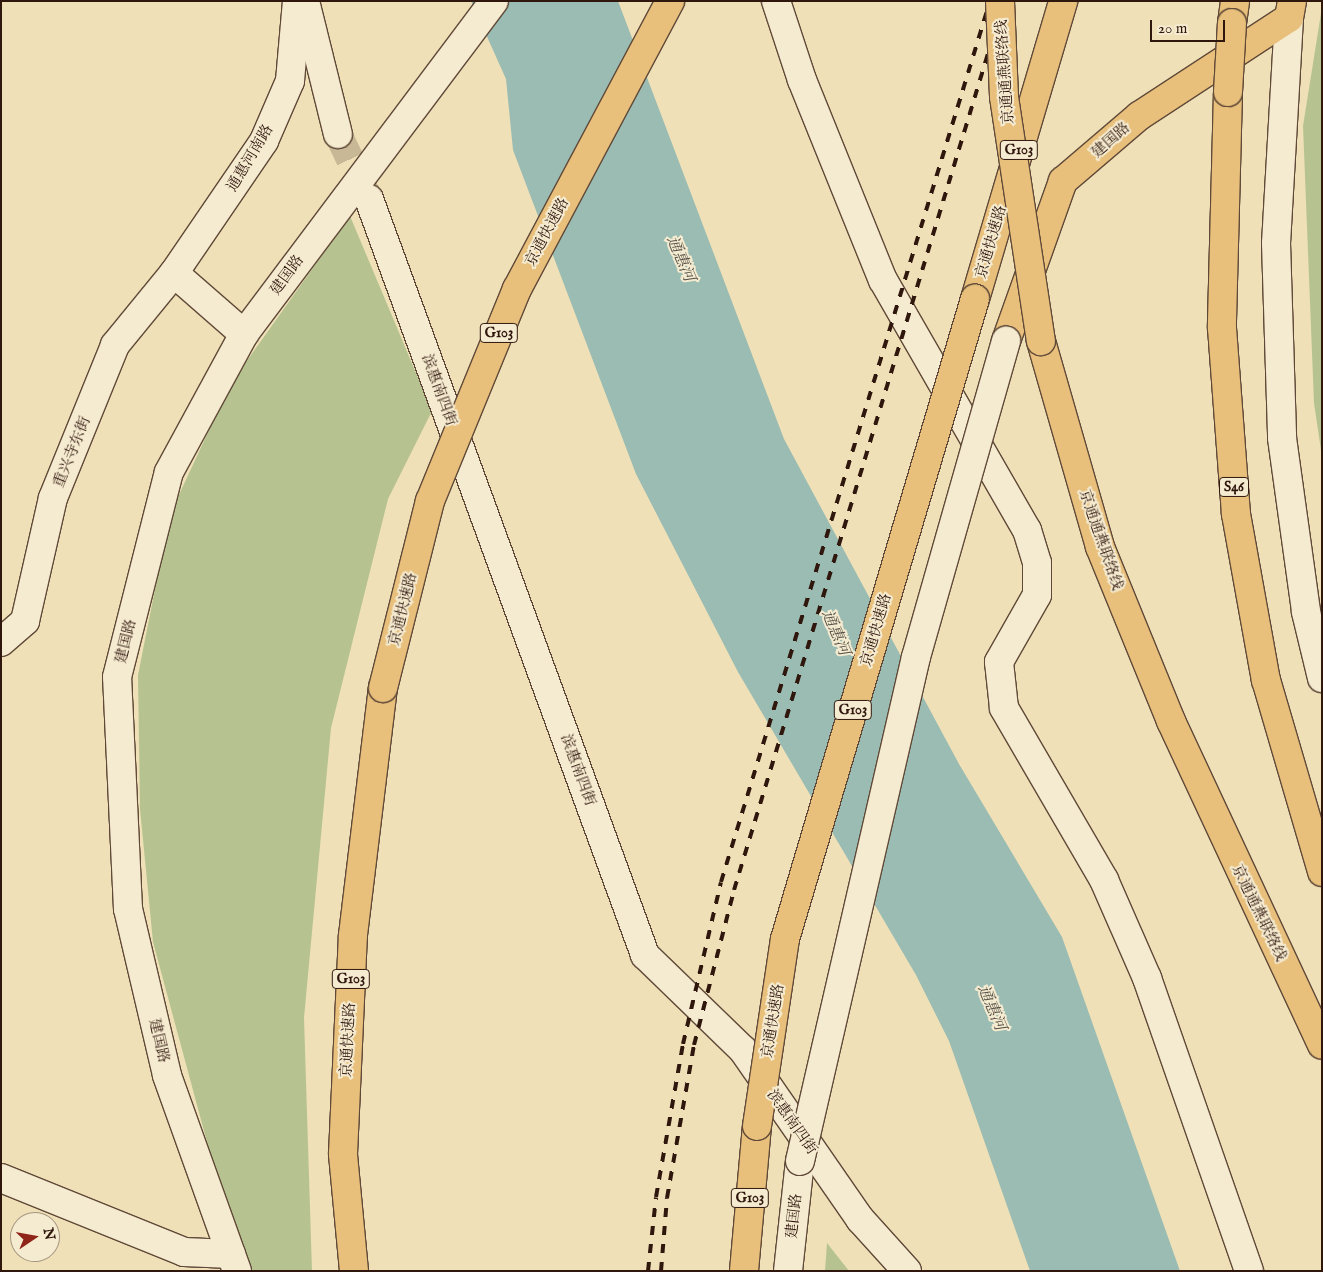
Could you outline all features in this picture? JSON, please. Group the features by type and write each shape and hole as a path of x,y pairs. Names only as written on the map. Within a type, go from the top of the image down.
{"main road":[{"name":"京通快速路","path":"354,1271 343,1154 353,935 383,688 430,501 517,288 670,1"},
{"name":"京通通燕联络线","path":"1000,1 1004,98 1041,341 1100,547 1194,773 1322,1045"},
{"name":"京通快速路","path":"744,1271 757,1126 785,938 1063,1"},
{"name":"建国路","path":"1006,341 1063,181 1139,116 1290,10"},
{"name":"S46","path":"1233,12 1228,92 1222,328 1236,514 1266,680 1322,872"}],"street":[{"name":"通惠河南路","path":"174,273 264,141 290,81 297,1"},
{"path":"305,1 338,134"},
{"name":"建国路","path":"234,1262 167,1075 128,909 117,677 169,472 244,334 431,80 494,1"},
{"path":"776,1 802,80 882,280 1027,530 1037,564 1037,595 999,662 1004,708 1104,880 1143,969 1249,1271"},
{"path":"1290,10 1276,243 1282,438 1306,612 1322,678"},
{"name":"滨惠南四街","path":"369,199 645,954 743,1050 860,1219 907,1271"},
{"path":"174,273 244,334"},
{"name":"重兴寺东街","path":"1,642 25,621 53,498 115,345 174,273"},
{"name":"建国路","path":"788,1271 800,1161 916,657 1006,341"},
{"path":"1,1178 184,1252 234,1262"}],"green space":[{"path":"1322,7 1322,457 1314,403 1303,126"},
{"path":"350,216 432,411 388,499 331,728 304,1018 312,1271 249,1271 207,1142 153,942 140,809 138,675 170,514 231,383"},
{"path":"827,1243 849,1271 825,1271"}],"water":[{"name":"通惠河","path":"471,1 618,1 784,439 959,764 1062,937 1180,1271 1030,1271 949,1041 916,975 738,672 636,474 513,150 506,79"}],"tunnel":[{"path":"338,134 369,199"}],"railway":[{"path":"648,1271 656,1197 683,1044 721,882 990,1"},
{"path":"661,1271 667,1198 694,1045 734,890 1004,1"}]}
